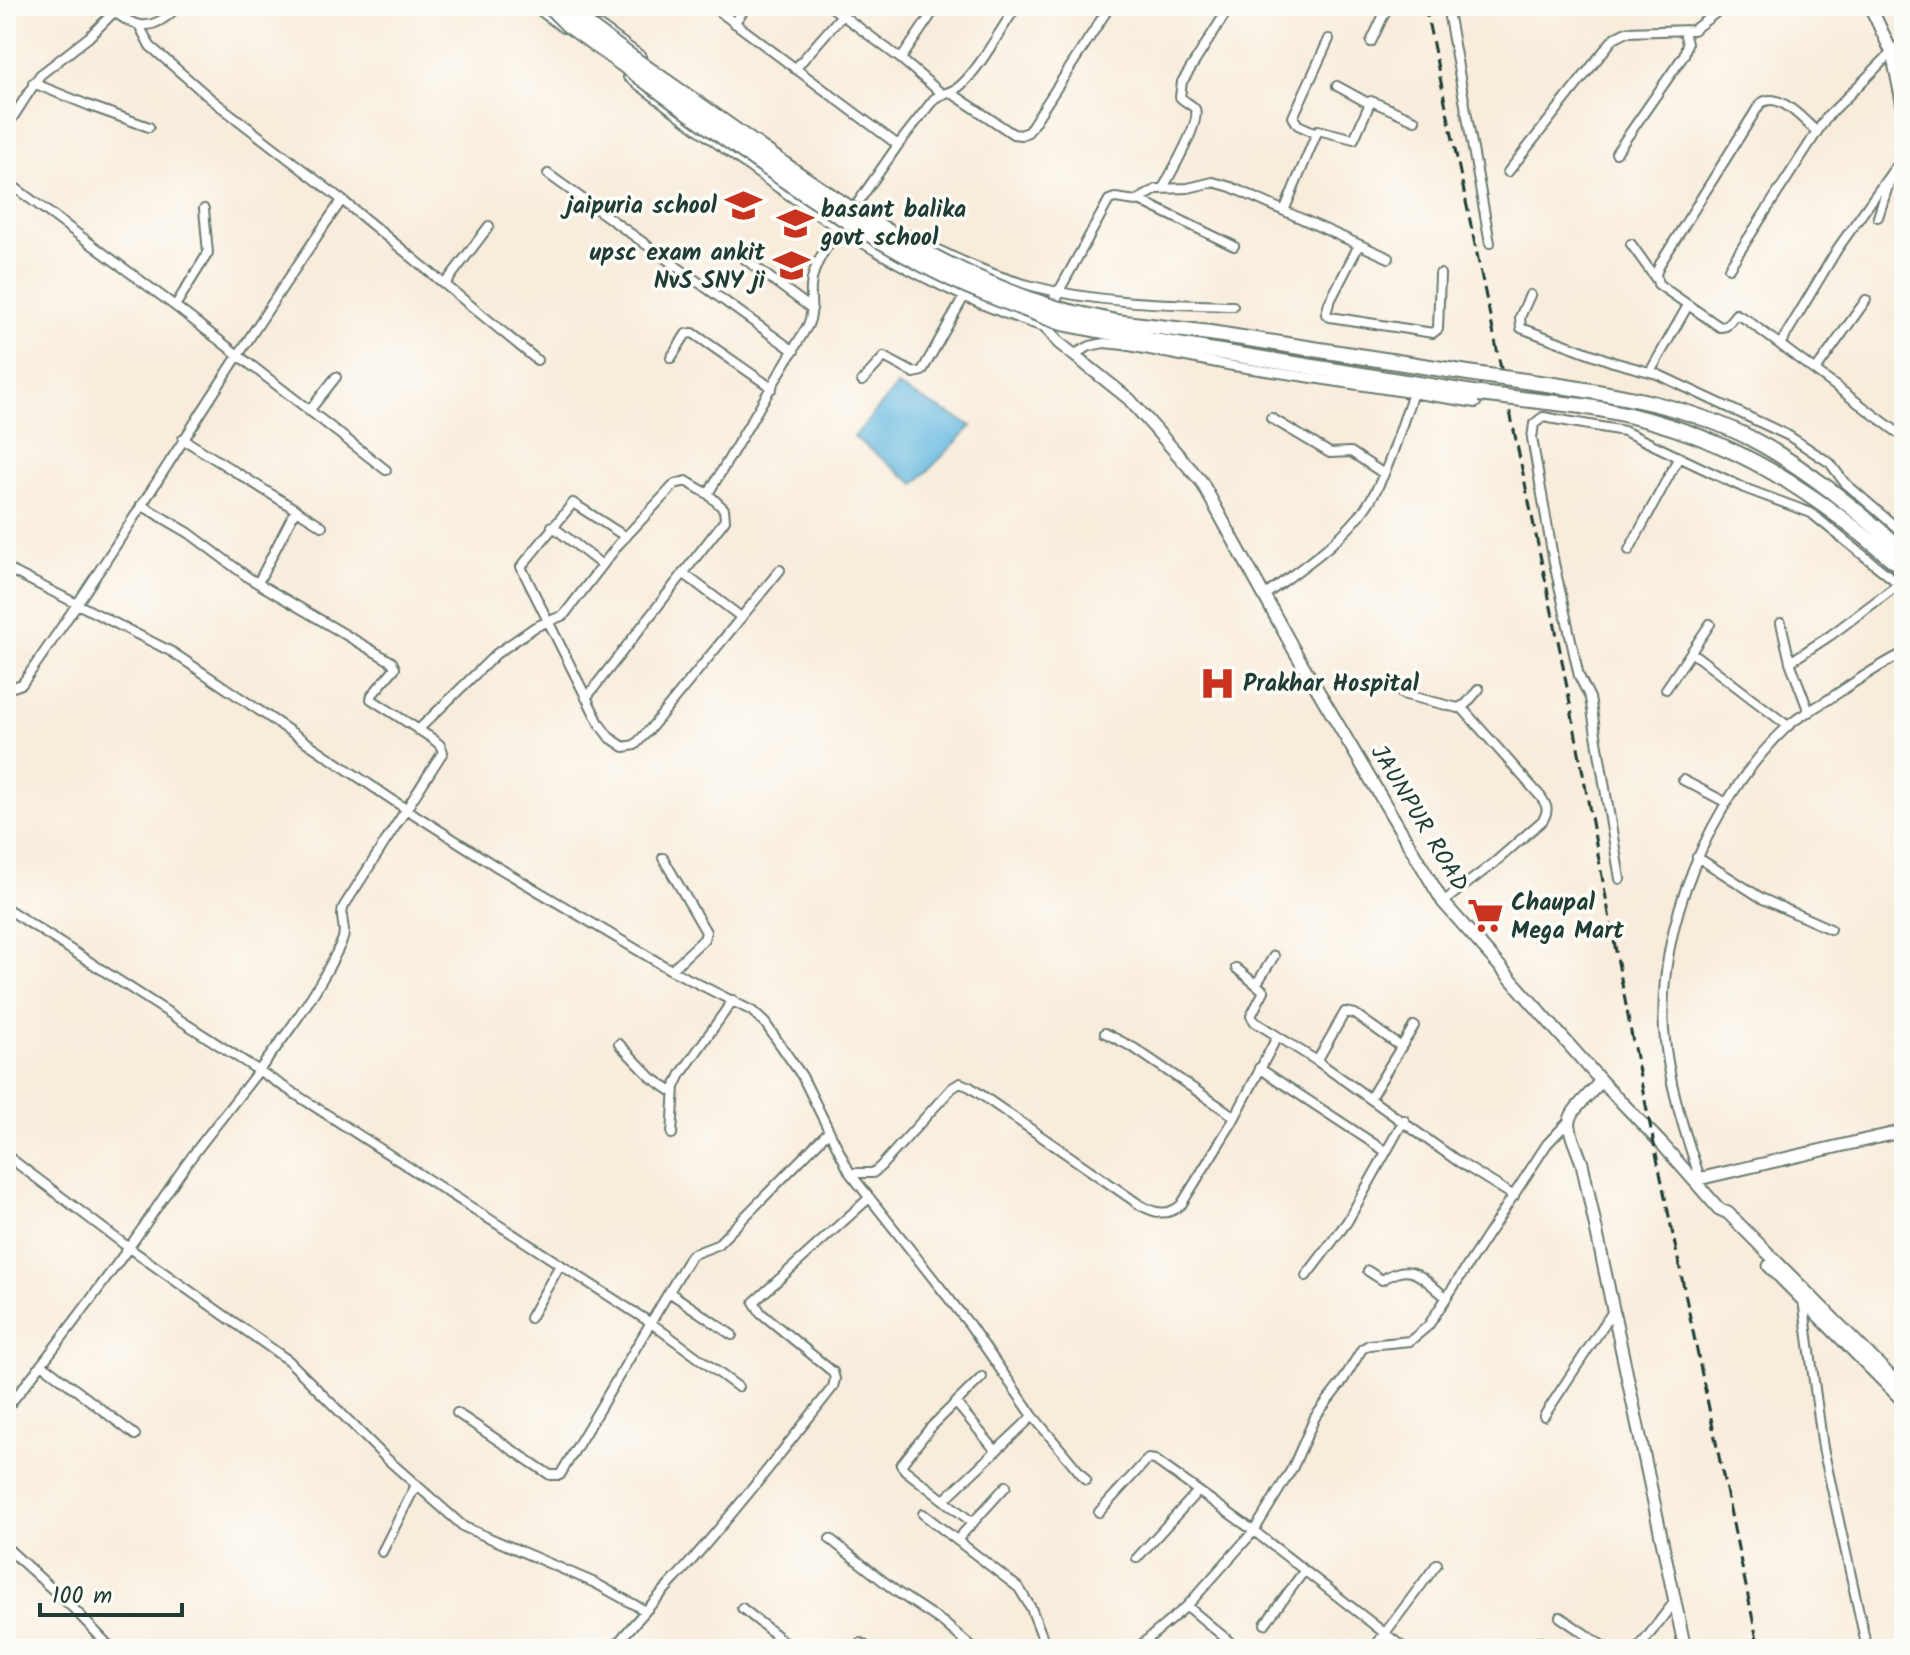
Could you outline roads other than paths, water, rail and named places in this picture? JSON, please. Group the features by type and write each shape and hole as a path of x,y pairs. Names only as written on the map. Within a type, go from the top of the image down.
{"highway":[{"path":"549,6 568,25 840,216 935,270 1064,317 1159,342 1477,398 1582,406 1645,418 1685,430 1764,465 1834,512 1902,580"},
{"path":"563,6 794,173 869,221 966,272 1064,317 1238,337 1618,395 1664,406 1748,437 1825,487 1904,551"}],"street":[{"path":"6,128 33,83 46,69 89,37 111,9 139,25 149,26 161,22 178,6"},
{"path":"534,6 785,194 838,230 905,268 1047,328"},
{"path":"574,6 799,171 855,206 958,260 1002,277 1110,300 1233,306"},
{"path":"712,6 898,145"},
{"path":"734,23 747,6"},
{"path":"830,6 946,93 1013,134 1021,135 1028,132 1110,6"},
{"path":"795,69 850,6"},
{"path":"901,59 937,6"},
{"path":"708,494 811,318 811,288 816,268 838,230 898,145 946,93 967,78 1017,6"},
{"path":"1163,188 1186,143 1196,114 1194,107 1180,97 1182,82 1230,6"},
{"path":"1371,42 1388,6"},
{"path":"1447,6 1490,243"},
{"path":"1508,172 1614,38 1626,32 1684,31 1701,25 1725,6"},
{"path":"1870,6 1892,53 1904,111"},
{"path":"139,25 150,46 159,55 537,360"},
{"path":"1616,153 1684,55 1687,44 1684,31"},
{"path":"1316,133 1298,125 1293,117 1329,39"},
{"path":"1729,268 1816,131 1836,106 1904,40"},
{"path":"33,83 149,127"},
{"path":"1337,86 1368,103 1374,101 1415,120"},
{"path":"1656,279 1660,264 1760,104 1771,99 1783,103 1816,131"},
{"path":"1284,211 1316,133 1322,129 1354,139 1368,103"},
{"path":"1781,343 1838,248 1894,169 1904,161"},
{"path":"1878,217 1894,169"},
{"path":"548,174 794,351"},
{"path":"6,181 175,306 386,470"},
{"path":"1139,200 1163,188 1220,183 1389,258"},
{"path":"6,684 13,687 22,684 78,605 236,355 342,200"},
{"path":"1047,328 1045,320 1059,291 1109,200 1139,200 1234,246"},
{"path":"175,306 208,253 204,209"},
{"path":"445,284 489,226"},
{"path":"1631,244 1658,284 1687,307 1720,327 1726,326 1736,314 1781,343 1901,435 1904,434"},
{"path":"1359,245 1329,303 1326,314 1330,317 1433,333 1438,329 1440,274"},
{"path":"742,257 812,309"},
{"path":"862,381 884,357 914,373 922,371 965,295"},
{"path":"1530,295 1520,317 1521,328 1613,362 1650,372 1789,436 1830,463 1844,482 1904,534"},
{"path":"1816,370 1866,300"},
{"path":"1650,372 1687,307"},
{"name":"JAUNPUR ROAD","path":"1047,328 1052,336 1129,399 1201,481 1264,596 1443,902 1601,1081 1697,1179 1719,1209 1728,1213 1904,1390"},
{"path":"671,358 686,334 693,333 772,388"},
{"path":"1074,354 1104,343 1124,345 1233,366 1413,393 1477,398"},
{"path":"309,411 336,377"},
{"path":"1264,596 1347,530 1365,509 1384,474 1413,393"},
{"path":"1620,879 1590,698 1579,676 1557,578 1532,431 1537,420 1552,417 1624,431 1744,488 1811,513 1902,580 1790,662"},
{"path":"1271,418 1330,453 1351,452 1384,474"},
{"path":"183,439 322,526"},
{"path":"1629,550 1679,457"},
{"path":"418,730 496,654 535,627 564,615 626,537 675,484 686,481 708,494 724,509 725,520 586,698"},
{"path":"626,537 573,503 521,567 600,725 609,737 624,747 635,745 650,729 780,570"},
{"path":"6,1409 129,1248 192,1156 258,1072 333,959 345,934 341,919 344,906 443,752 440,745 371,699 395,668 392,662 258,583 189,533 141,505"},
{"path":"258,583 296,509"},
{"path":"552,526 602,565"},
{"path":"6,568 172,652 406,809 671,970 733,1000 765,1023 802,1076 828,1132 868,1199 969,1324 1033,1416 1086,1480"},
{"path":"683,573 741,617"},
{"path":"1781,623 1790,662 1809,712"},
{"path":"1666,689 1710,624"},
{"path":"1691,652 1788,726"},
{"path":"1904,653 1788,726 1735,789 1697,857 1681,901 1671,939 1664,1015 1668,1065 1697,1179 1904,1131"},
{"path":"1462,708 1479,689"},
{"path":"1402,694 1462,708 1547,806 1543,820 1443,902"},
{"path":"1683,780 1727,803"},
{"path":"1697,857 1763,899 1830,929"},
{"path":"663,858 706,932 704,939 671,970"},
{"path":"6,908 651,1323 738,1387"},
{"path":"1257,983 1274,956"},
{"path":"1236,968 1264,991 1252,1019 1404,1120 1459,1162 1514,1196"},
{"path":"672,1134 674,1093 681,1074 733,1000"},
{"path":"1317,1061 1345,1012 1355,1014 1400,1046"},
{"path":"1370,1098 1414,1026"},
{"path":"1105,1033 1134,1048 1235,1117"},
{"path":"850,1173 873,1173 960,1083 1140,1205 1164,1214 1181,1205 1235,1117 1277,1037"},
{"path":"619,1044 652,1078 674,1093"},
{"path":"1259,1068 1385,1151"},
{"path":"1136,1649 1187,1606 1254,1531 1293,1467 1315,1417 1362,1349 1369,1345 1416,1338 1428,1326 1547,1144 1601,1081"},
{"path":"1306,1276 1347,1222 1404,1120"},
{"path":"1568,1122 1569,1133 1582,1163 1685,1649"},
{"path":"457,1413 550,1475 560,1475 691,1255 717,1245 828,1132"},
{"path":"6,1155 129,1248 289,1361 416,1485 464,1527 595,1583 644,1610"},
{"path":"613,1649 755,1485 833,1387 833,1372 761,1313 754,1302 868,1199"},
{"path":"1719,1209 1723,1219 1904,1402"},
{"path":"530,1318 560,1265"},
{"path":"1368,1271 1382,1280 1396,1270 1411,1271 1446,1297"},
{"path":"1802,1288 1823,1448 1867,1649"},
{"path":"669,1292 732,1335"},
{"path":"1544,1416 1613,1311"},
{"path":"42,1364 135,1435"},
{"path":"973,1523 901,1465 930,1428 982,1377"},
{"path":"956,1403 996,1451"},
{"path":"944,1500 1033,1416"},
{"path":"1099,1512 1148,1459 1155,1460 1254,1531 1405,1649"},
{"path":"382,1552 416,1485"},
{"path":"957,1540 1006,1486"},
{"path":"1137,1558 1198,1491"},
{"path":"923,1514 1019,1588 1031,1608 1047,1649"},
{"path":"830,1539 897,1592 944,1623 974,1649"},
{"path":"6,1547 73,1608 112,1649"},
{"path":"1373,1649 1437,1564"},
{"path":"1265,1624 1304,1571"},
{"path":"1638,1649 1675,1601"},
{"path":"1187,1606 1230,1642 1231,1649"},
{"path":"742,1608 793,1649"},
{"path":"1560,1617 1607,1649"},
{"path":"1539,1641 1551,1649"},
{"path":"852,1649 861,1643 870,1649"}],"water":[{"path":"897,386 972,426 915,484 854,437"}],"railway":[{"path":"1425,6 1560,650 1633,1043 1759,1649"}],"place":[{"name":"jaipuria school","path":"743,205"},
{"name":"basant balika govt school","path":"795,223"},
{"name":"upsc exam ankit NvS SNY ji","path":"791,266"},
{"name":"Prakhar Hospital","path":"1217,683"},
{"name":"Chaupal Mega Mart","path":"1485,916"}]}
